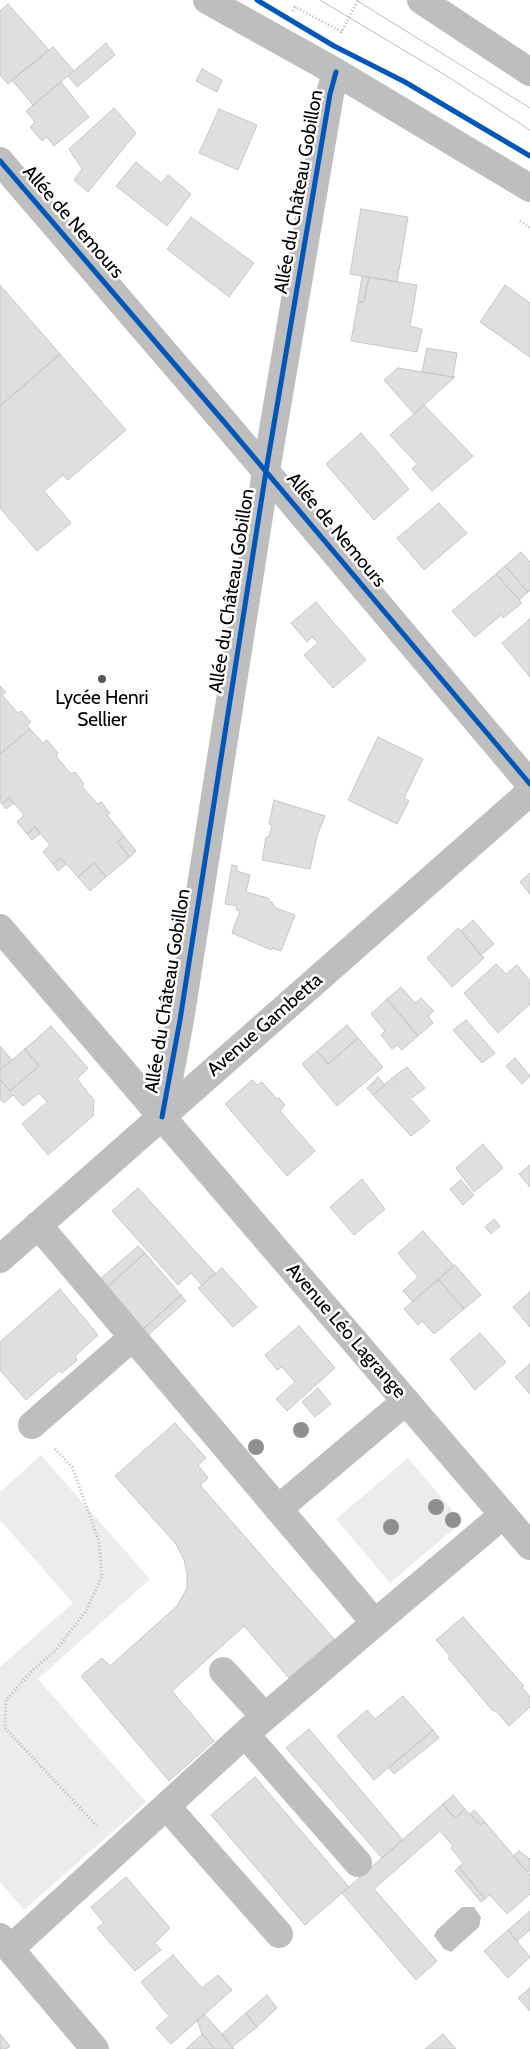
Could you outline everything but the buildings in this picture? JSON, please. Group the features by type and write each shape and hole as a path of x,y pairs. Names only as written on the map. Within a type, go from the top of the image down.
{"street":[{"path":"207,0 336,72 530,188"},
{"path":"422,0 530,72"},
{"name":"Allée du Château Gobillon","path":"162,1117 181,1010 266,471 330,94 336,72"},
{"name":"Allée de Nemours","path":"0,161 266,471 530,784"},
{"name":"Avenue Gambetta","path":"0,1259 530,792"},
{"name":"Avenue Léo Lagrange","path":"0,928 530,1546"},
{"path":"38,1225 375,1623"},
{"path":"32,1425 133,1337"},
{"path":"278,1509 406,1401"},
{"path":"95,2049 5,1943 118,1850 255,1726 504,1515"},
{"path":"223,1671 255,1726 358,1863"},
{"path":"167,1807 279,1934"}],"path":[{"path":"338,39 358,0"},
{"path":"32,1425 72,1467 99,1541 102,1576 86,1611 56,1650 33,1670 6,1700 5,1728 118,1850"}],"shaded area":[{"path":"41,1455 150,1579 38,1679 146,1802 24,1910 0,1882 0,1667 73,1603 0,1520 0,1492"},
{"path":"408,1458 462,1522 390,1583 336,1519"},
{"path":"462,1907 474,1907 481,1917 479,1927 451,1952 444,1949 434,1936 437,1930"}],"tram line":[{"path":"320,0 442,73 530,130"},
{"path":"356,0 530,108"}],"cycle path":[{"path":"257,0 334,46 405,82 530,156"},
{"path":"162,1117 180,1020 266,471 330,94 336,72"},
{"path":"0,161 225,423 530,784"}],"place":[{"name":"Lycée Henri Sellier","path":"102,679"}]}
